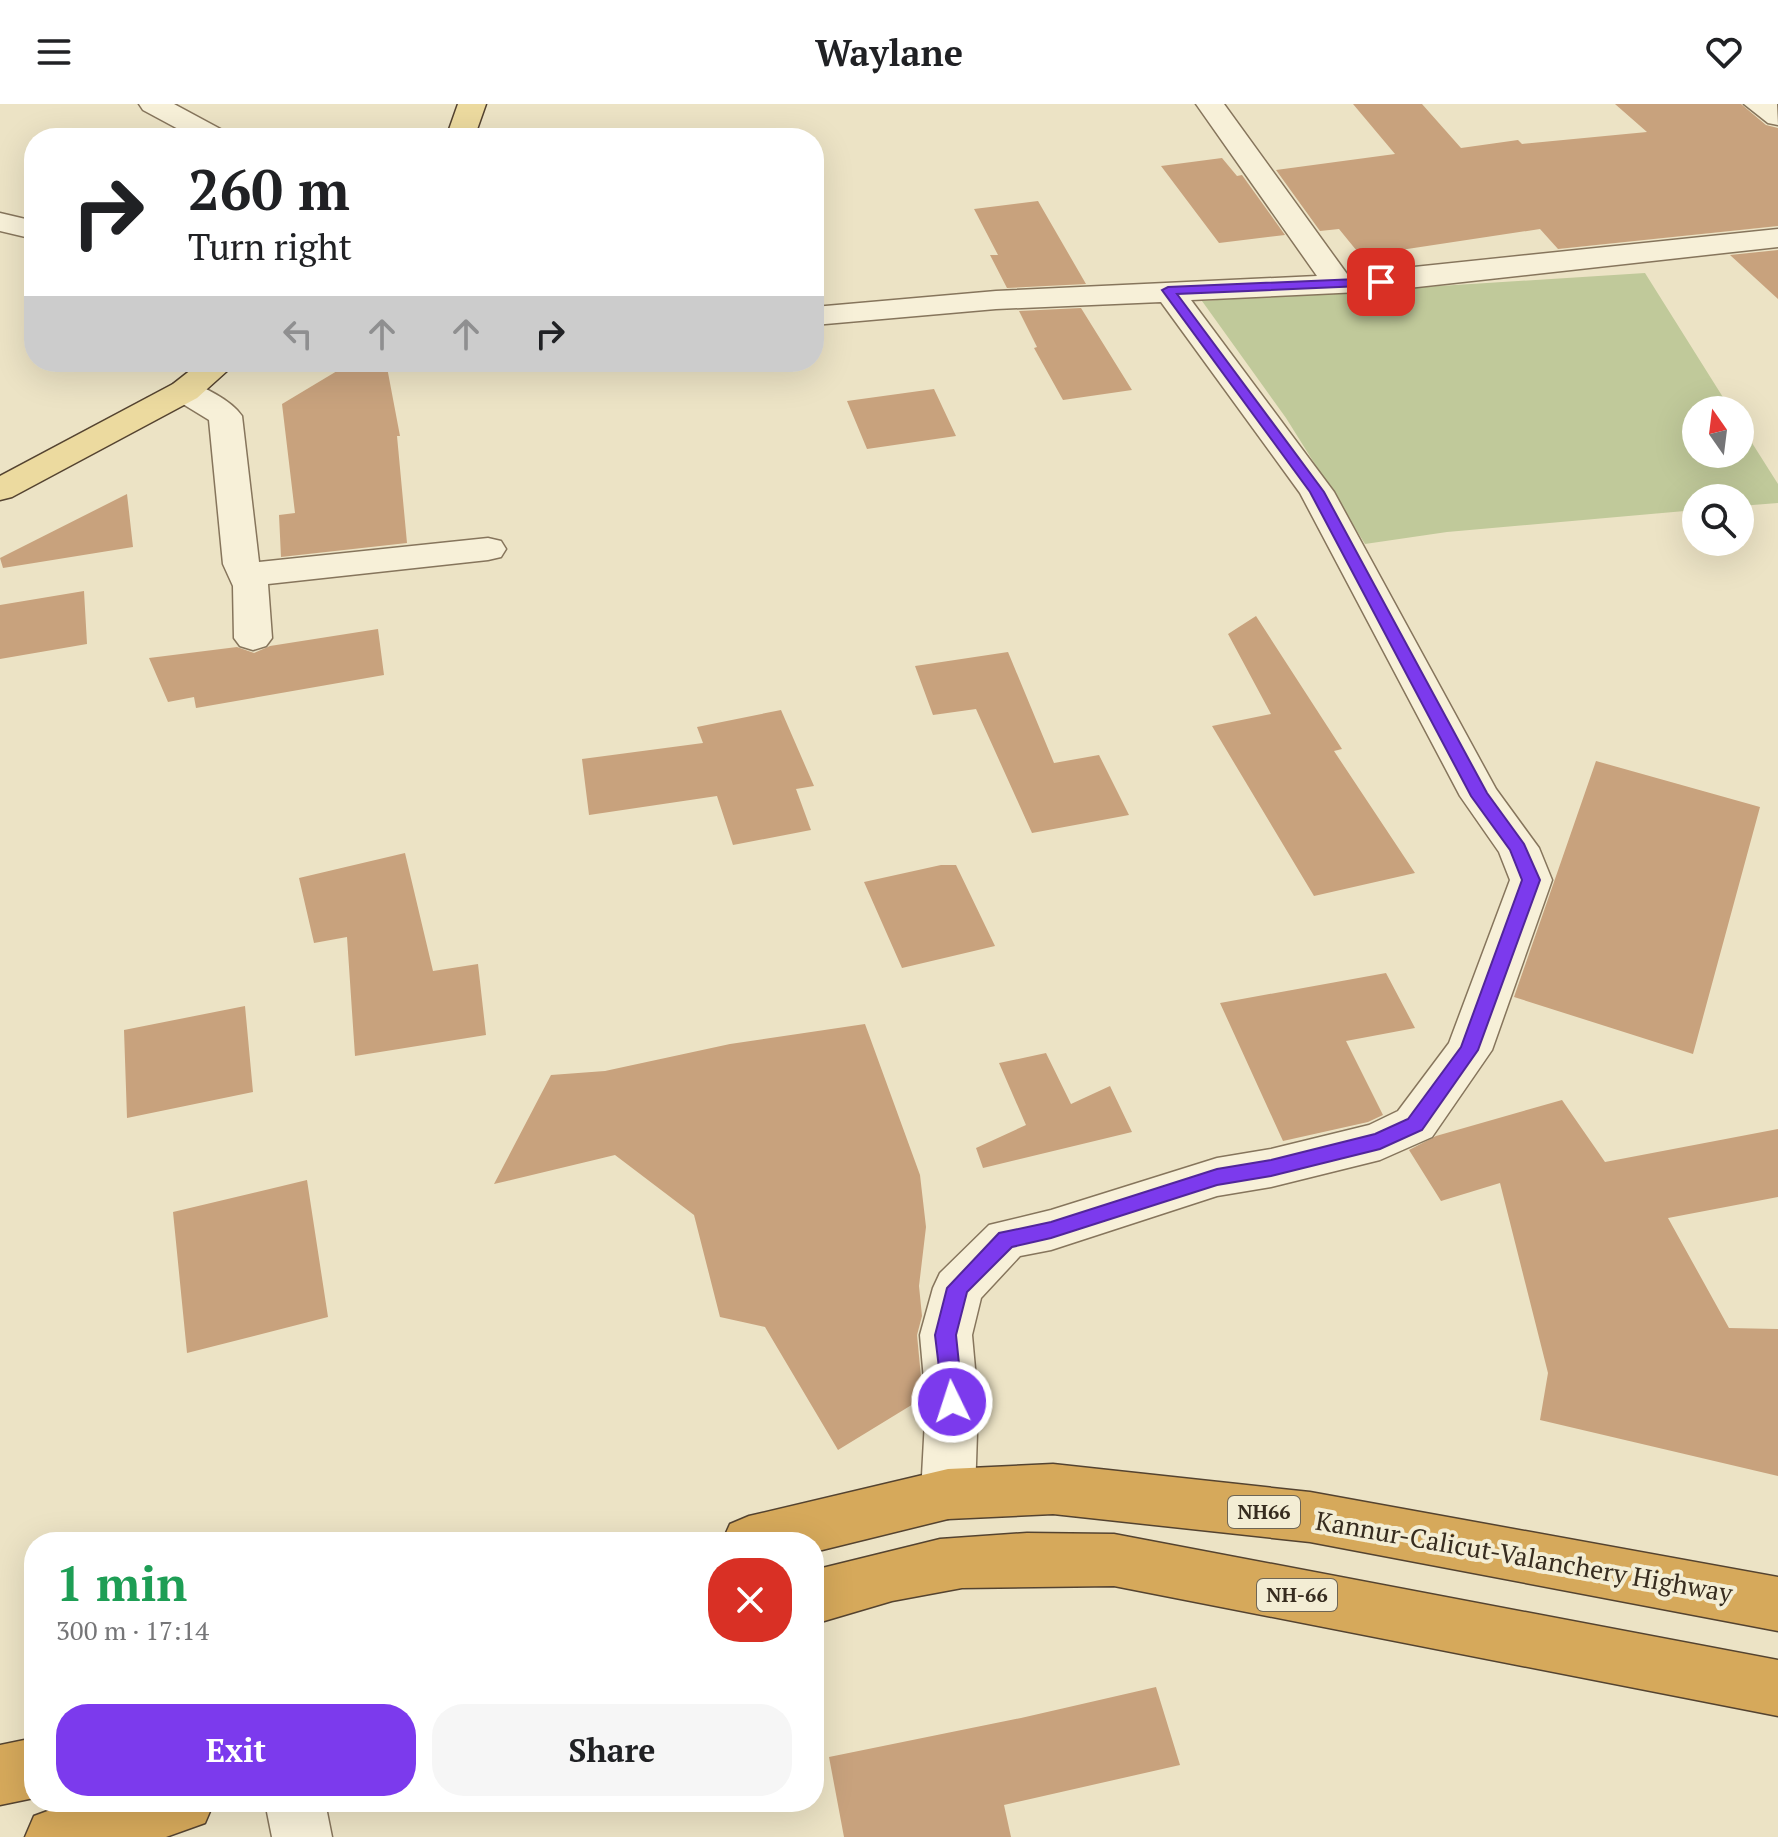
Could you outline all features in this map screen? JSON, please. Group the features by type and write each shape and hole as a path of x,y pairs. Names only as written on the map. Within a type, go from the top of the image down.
{"highway":[{"name":"Kannur-Calicut-Valanchery Highway","path":"790,1532 948,1494 1053,1489 1310,1517 1778,1604"},
{"name":"NH-66","path":"824,1594 942,1565 1031,1560 1114,1560 1778,1688"},
{"path":"0,1775 24,1770"},
{"path":"55,1837 147,1812"}],"main road":[{"path":"464,128 472,104"},
{"path":"0,490 185,391 209,372"}],"street":[{"path":"153,104 191,128"},
{"path":"1210,104 1338,284"},
{"path":"1758,104 1778,117"},
{"path":"0,222 24,228"},
{"path":"824,315 1168,290 1381,282 1778,238"},
{"path":"948,1494 952,1402 946,1335 958,1288 1006,1239 1051,1230 1217,1177 1271,1168 1380,1141 1415,1124 1469,1050 1531,880 1518,848 1480,796 1317,492 1168,290"},
{"path":"185,391 225,416 241,564 251,586 253,638"},
{"path":"246,575 488,549"},
{"path":"297,1812 302,1837"}],"green space":[{"path":"1645,273 1722,396 1682,396 1682,468 1754,468 1754,446 1778,484 1778,503 1754,505 1754,484 1682,484 1682,511 1447,532 1365,544 1286,418 1202,301"}],"building":[{"path":"1353,104 1422,104 1461,148 1518,140 1522,144 1647,132 1615,104 1741,104 1766,125 1778,128 1778,226 1558,249 1540,229 1361,256 1339,229 1320,231 1276,170 1395,154"},
{"path":"1222,158 1237,176 1242,175 1285,235 1219,243 1161,166"},
{"path":"1038,201 1086,284 1007,288 990,255 998,255 974,209"},
{"path":"1778,250 1778,299 1730,255"},
{"path":"1081,308 1132,390 1063,400 1034,348 1037,347 1019,311"},
{"path":"335,372 388,372 400,436 397,436 407,543 281,557 279,515 295,513 282,404"},
{"path":"934,389 956,436 867,449 847,401"},
{"path":"127,494 133,547 3,568 0,558"},
{"path":"84,591 87,644 0,659 0,605"},
{"path":"1256,616 1342,749 1334,751 1415,873 1314,896 1212,726 1271,714 1228,634"},
{"path":"378,629 384,675 196,708 194,697 168,702 149,658 237,647 254,653 270,646"},
{"path":"1008,652 1054,763 1099,755 1129,815 1032,833 976,709 933,715 915,666"},
{"path":"781,710 814,786 796,789 811,830 733,845 717,796 589,815 582,759 703,743 697,727"},
{"path":"1596,761 1760,807 1693,1054 1514,997"},
{"path":"405,853 433,971 478,964 486,1035 355,1056 347,937 314,943 299,878"},
{"path":"941,865 956,865 995,946 902,968 864,882"},
{"path":"1386,973 1415,1028 1346,1041 1383,1115 1368,1122 1283,1141 1220,1003"},
{"path":"245,1006 253,1092 127,1118 124,1030"},
{"path":"865,1024 920,1175 926,1227 919,1286 922,1316 917,1335 923,1398 838,1450 765,1327 720,1317 694,1215 615,1155 494,1184 551,1075 605,1071 730,1044"},
{"path":"1046,1053 1071,1104 1110,1086 1132,1132 983,1168 976,1148 1026,1125 999,1063"},
{"path":"1562,1100 1605,1162 1778,1129 1778,1197 1668,1218 1729,1328 1778,1329 1778,1476 1540,1420 1548,1373 1500,1183 1441,1201 1409,1150 1436,1136"},
{"path":"307,1180 328,1317 187,1353 173,1212"},
{"path":"1156,1687 1180,1765 1004,1805 1011,1837 844,1837 829,1757"}],"route":[{"path":"952,1402 946,1335 958,1288 1006,1239 1051,1230 1217,1177 1271,1168 1380,1141 1415,1124 1469,1050 1488,1003 1531,880 1518,848 1480,796 1317,492 1168,290 1381,282"}]}
